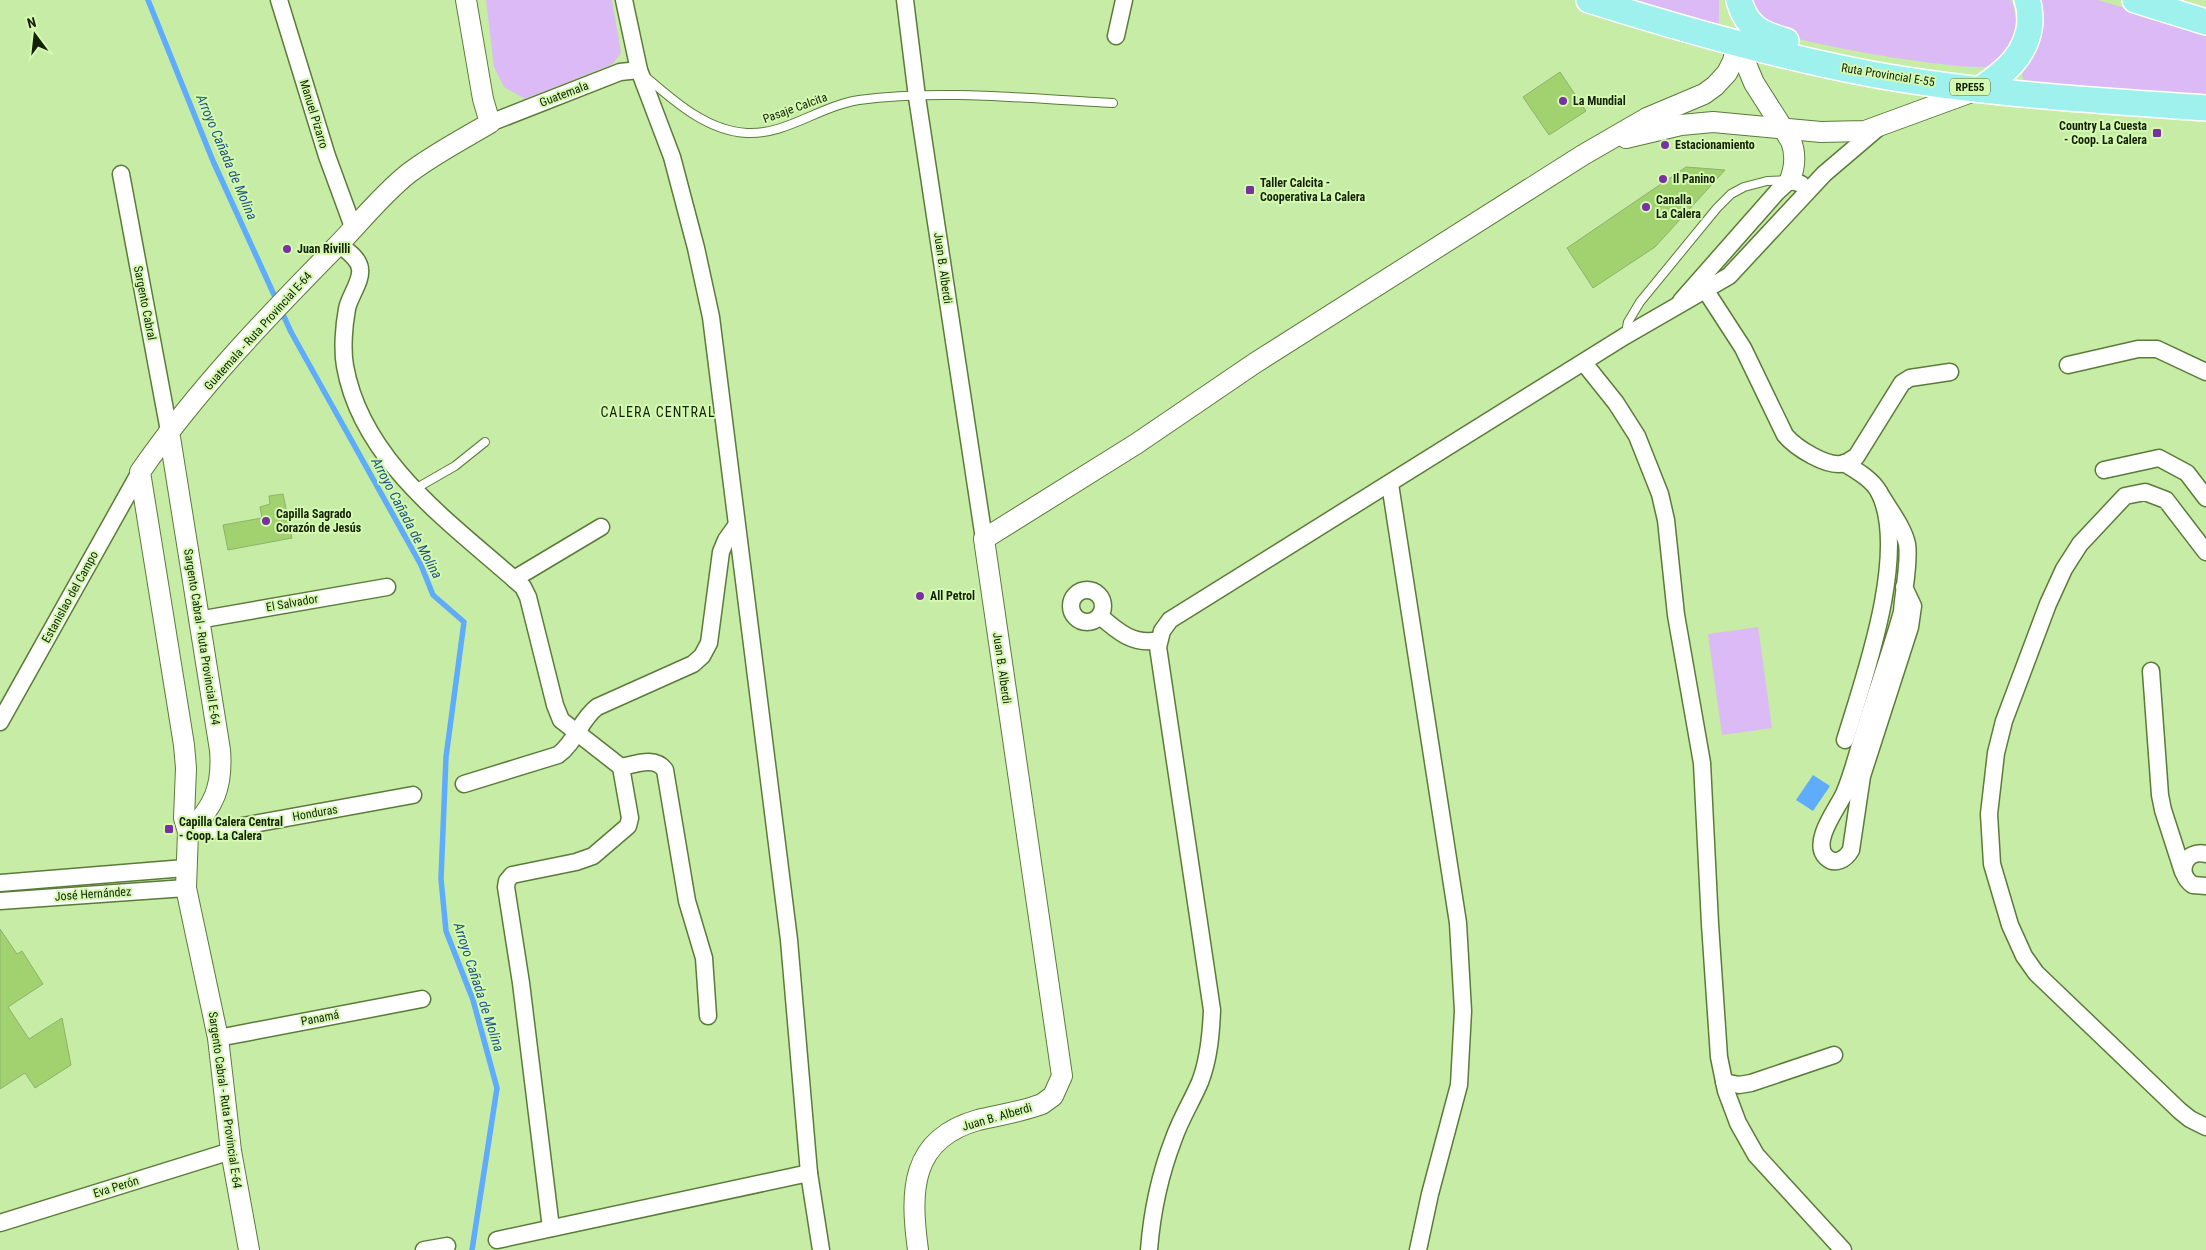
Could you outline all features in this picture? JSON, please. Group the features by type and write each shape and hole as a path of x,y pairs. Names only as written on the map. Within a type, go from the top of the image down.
{"main road":[{"name":"RPE55","path":"1588,0 1730,40"},
{"path":"1730,40 1734,0"},
{"path":"1739,0 1744,14 1755,29 1792,42 1814,62"},
{"path":"1981,89 2010,67 2022,49 2029,28 2030,16 2027,0"},
{"path":"2135,0 2206,22"},
{"name":"Ruta Provincial E-55","path":"1730,40 1814,62 1872,74 1981,89 2206,108"}],"street":[{"name":"Manuel Pizarro","path":"279,0 327,156 353,227"},
{"path":"466,0 483,99 490,123"},
{"path":"624,0 639,70 672,157 700,265 719,369 736,526 789,940 809,1173 821,1250"},
{"name":"Juan B. Alberdi","path":"906,0 917,97 984,539 1062,1076 1053,1096 1042,1104 960,1126 932,1146 922,1160 915,1187 913,1217 918,1250"},
{"path":"1116,36 1124,0"},
{"path":"1676,307 1790,180 1794,169 1794,150 1784,129 1754,83 1730,40"},
{"path":"984,539 1136,444 1255,362 1607,143 1648,118 1694,99 1715,86 1733,61 1730,40"},
{"name":"Guatemala","path":"490,123 620,72 639,70"},
{"path":"1607,143 1681,125 1713,122 1850,133 1866,131 1981,89"},
{"name":"Guatemala - Ruta Provincial E-64","path":"140,472 169,431 259,326 339,244 353,227 408,174 449,146 490,123"},
{"path":"1149,1250 1151,1219 1160,1178 1174,1136 1200,1081 1208,1056 1212,1010 1158,648 1159,640 1170,620 1625,336 1729,276 1830,168 1882,125"},
{"name":"Sargento Cabral","path":"121,174 169,431"},
{"path":"1790,180 1812,187"},
{"path":"339,244 357,260 361,272 347,308 345,365 364,424 375,442 414,489 523,587 528,597 555,705 561,720 621,767 630,818 628,826 593,856 576,862 512,875 507,881 506,888 521,983 551,1228"},
{"path":"1706,291 1743,348 1785,435 1793,445 1808,454 1835,463 1844,463 1856,457 1902,383 1910,378 1950,372"},
{"path":"2068,366 2138,349 2157,349 2206,372"},
{"path":"1584,363 1616,403 1636,436 1660,494 1666,520 1676,615 1704,785 1710,924 1719,1057 1724,1082 1738,1122 1756,1154 1843,1250"},
{"name":"Sargento Cabral - Ruta Provincial E-64","path":"169,431 222,772 219,787 212,803 202,819 188,832"},
{"path":"2104,470 2160,458 2187,473 2206,498"},
{"path":"1844,463 1864,474 1879,492 1904,536 1907,546 1902,612 1844,794 1822,839 1822,847 1826,857 1833,861 1841,861 1848,857 1851,850 1862,776 1910,627 1913,606 1904,587"},
{"name":"Sargento Cabral - Ruta Provincial E-64","path":"140,472 184,745 186,768 184,818 188,832 186,878 218,1038 231,1151 249,1250"},
{"name":"Estanislao del Campo","path":"0,722 140,472"},
{"path":"1390,484 1458,923 1462,963 1462,1056 1460,1086 1430,1194 1418,1250"},
{"path":"1845,740 1877,633 1882,605 1890,536 1879,492"},
{"path":"2206,552 2166,500 2145,492 2125,496 2117,502 2080,544 2064,569 2014,689 1996,753 1989,814 1992,864 2010,924 2024,956 2036,973 2129,1064 2190,1119 2206,1127"},
{"path":"464,784 558,755 565,750 586,716 597,708 693,664 702,656 709,643 721,552 726,540 736,526"},
{"path":"514,579 601,527"},
{"name":"El Salvador","path":"198,620 387,587"},
{"path":"1100,616 1116,630 1134,640 1149,642 1159,640"},
{"path":"2151,671 2162,810 2185,878 2193,885 2206,886"},
{"path":"621,767 654,762 661,764 665,770 686,901 704,958 708,1016"},
{"name":"Honduras","path":"188,832 226,829 413,795"},
{"path":"2171,833 2180,844 2200,854"},
{"path":"2183,872 2185,861 2200,854"},
{"name":"José Hernández","path":"0,883 186,878"},
{"name":"José Hernández","path":"0,901 186,878"},
{"name":"Panamá","path":"218,1038 422,999"},
{"path":"1724,1082 1751,1083 1834,1055"},
{"name":"Eva Perón","path":"0,1223 231,1151"},
{"path":"497,1240 809,1173"},
{"path":"424,1250 447,1246"}],"lane":[{"name":"Pasaje Calcita","path":"639,70 674,102 707,122 726,130 748,133 766,132 838,105 859,100 952,95 1114,103"},
{"path":"1625,336 1628,322 1640,302 1702,224 1731,194 1767,181 1790,180"},
{"path":"414,489 455,466 485,442"}],"shaded area":[{"path":"486,0 612,0 621,53 613,64 525,99 504,87 494,67"},
{"path":"1627,0 1719,0 1719,24"},
{"path":"1746,0 2011,0 2015,17 2014,38 2006,55 1999,62 1991,66 1948,65 1836,47 1801,40 1775,32 1762,26"},
{"path":"2039,0 2098,0 2206,32 2206,97 2024,82 2022,74 2033,57 2040,39 2042,20"},
{"path":"1758,627 1772,728 1722,735 1708,634"}],"water":[{"path":"1813,775 1830,786 1813,811 1796,800"}],"building":[{"path":"1560,72 1586,111 1549,135 1523,97"},
{"path":"1686,167 1725,170 1655,247 1593,288 1567,248"},
{"name":"Capilla Sagrado Corazón de Jesús","path":"283,494 292,538 228,550 223,525 262,518 260,507 270,504 269,496"},
{"path":"0,929 17,954 22,951 43,984 8,1007 29,1039 62,1018 71,1065 35,1088 25,1073 0,1089"}],"waterway":[{"name":"Arroyo Cañada de Molina","path":"148,0 213,161 291,332 421,565 433,595 464,622 446,757 441,879 446,931 473,1000 497,1088 472,1250"}],"place":[{"name":"La Mundial","path":"1563,101"},
{"name":"Country La Cuesta - Coop. La Calera","path":"2157,133"},
{"name":"Estacionamiento","path":"1665,145"},
{"name":"Il Panino","path":"1663,179"},
{"name":"Taller Calcita - Cooperativa La Calera","path":"1250,190"},
{"name":"Canalla La Calera","path":"1646,207"},
{"name":"Juan Rivilli","path":"287,249"},
{"name":"Capilla Sagrado Corazón de Jesús","path":"266,521"},
{"name":"All Petrol","path":"920,596"},
{"name":"Capilla Calera Central - Coop. La Calera","path":"169,829"}],"district":[{"name":"CALERA CENTRAL","path":"658,412"}]}
